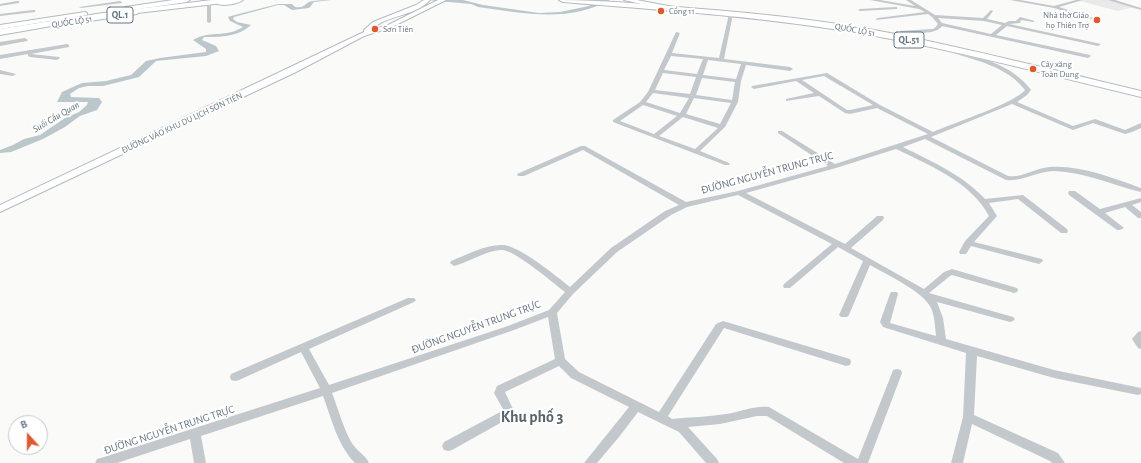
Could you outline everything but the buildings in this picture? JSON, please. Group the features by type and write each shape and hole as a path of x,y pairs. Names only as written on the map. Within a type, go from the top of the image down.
{"highway":[{"name":"QUỐC LỘ 51","path":"0,31 195,0"},
{"name":"QUỐC LỘ 51","path":"0,31 109,15 232,0"},
{"name":"QUỐC LỘ 51","path":"563,0 651,3"},
{"name":"QUỐC LỘ 51","path":"621,2 629,0 845,28 942,47 1141,94"},
{"name":"QUỐC LỘ 51","path":"675,6 811,17 902,32 1141,87"}],"main road":[{"name":"QUỐC LỘ 51","path":"0,31 120,2 187,0"},
{"name":"QUỐC LỘ 51","path":"0,31 240,0"}],"street":[{"path":"0,1 4,0"},
{"name":"ĐƯỜNG VÀO KHU DU LỊCH SƠN TIÊN","path":"0,209 293,70 362,34 390,26 443,0"},
{"path":"872,0 921,8"},
{"path":"908,0 934,16 940,24 1088,56"},
{"path":"1012,0 1054,7 1091,18"},
{"path":"1054,7 1081,0"},
{"path":"1110,0 1141,9"},
{"name":"ĐƯỜNG VÀO KHU DU LỊCH SƠN TIÊN","path":"362,34 375,23 426,1"},
{"path":"0,5 17,2"},
{"path":"81,7 120,2"},
{"path":"1129,5 1141,3"},
{"path":"209,4 209,22"},
{"path":"860,10 910,7"},
{"path":"0,15 33,11"},
{"path":"984,20 991,11"},
{"path":"878,19 929,13"},
{"path":"721,60 731,14"},
{"path":"934,16 984,20 1098,44"},
{"path":"991,36 1010,21 1018,22 1020,18 1033,21"},
{"path":"902,32 934,30 938,28 940,24"},
{"path":"678,33 652,91 642,103 615,121 727,164"},
{"path":"0,44 24,40"},
{"path":"0,57 68,46"},
{"name":"ĐƯỜNG NGUYỄN TRUNG TRỰC","path":"101,463 195,434 511,328 552,312 570,292 614,250 668,213 685,205 739,193 834,166 930,136 1012,102 1025,94 1028,90 1025,83 1019,78 996,66 942,47"},
{"path":"21,54 57,58"},
{"path":"669,54 790,69"},
{"path":"655,136 682,116 692,97 706,58"},
{"path":"696,152 722,127 735,102 738,81 744,63"},
{"path":"661,71 738,81"},
{"path":"0,72 13,74"},
{"path":"754,87 825,74 930,136 1006,178 1019,179 1052,169 1102,178 1141,190"},
{"path":"797,79 845,111 850,112 878,106"},
{"path":"652,91 735,102"},
{"path":"788,100 820,94"},
{"path":"1012,102 1073,128 1092,120 1126,132 1130,132 1141,125"},
{"path":"642,103 722,127"},
{"path":"780,132 834,166"},
{"path":"896,146 950,174 984,201 993,216 968,243 963,252"},
{"path":"521,174 583,147 685,205"},
{"path":"739,193 868,260 925,295 934,304 938,312 941,341"},
{"path":"1072,193 1120,228"},
{"path":"984,201 1020,197 1064,232"},
{"path":"1099,212 1141,200"},
{"path":"1127,205 1141,216"},
{"path":"846,248 880,218"},
{"path":"968,243 1039,261"},
{"path":"787,286 837,244"},
{"path":"454,263 496,248 508,248 549,275 570,292"},
{"path":"844,315 868,260"},
{"path":"925,295 947,274 952,272 1014,290"},
{"path":"894,294 885,322 886,325 1054,374 1138,391"},
{"path":"925,295 1010,319"},
{"path":"235,377 411,300"},
{"path":"552,312 560,361 575,375 683,429 713,463"},
{"path":"666,421 719,326 723,324 846,362"},
{"path":"1141,335 1137,340 1138,344 1141,345"},
{"path":"303,347 326,390 344,439 350,450 363,463"},
{"path":"957,463 968,417 972,354 970,350"},
{"path":"448,446 507,414 508,409 499,393 501,389 560,361"},
{"path":"862,463 896,373"},
{"path":"590,463 615,434 636,406"},
{"path":"666,421 711,421 738,417 758,411 770,412 854,463"},
{"path":"968,417 1054,457 1059,463"},
{"path":"195,434 200,463"}],"shaded area":[{"name":"Suối Cầu Quan","path":"331,0 314,2 309,8 292,10 284,5 278,5 234,17 233,19 237,22 251,25 235,34 204,37 202,40 216,46 219,51 206,56 156,61 139,77 103,86 88,86 79,88 70,94 71,97 99,98 102,102 97,110 80,116 65,127 43,139 11,152 0,153 0,150 24,139 40,135 65,118 79,112 87,105 88,102 57,102 62,92 82,83 106,81 131,75 146,61 206,52 206,49 193,40 206,35 230,32 243,27 230,21 228,17 278,4 292,4 295,7 301,7 310,2"},
{"path":"427,0 463,0 483,5 539,13 560,12 589,6 599,0 610,0 578,12 546,14 512,12 478,7 471,4"},
{"path":"1109,0 1134,7 1118,11 1080,1"}],"place":[{"name":"Cổng 11","path":"661,11"},
{"name":"Nhà thờ Giáo họ Thiên Trợ","path":"1097,20"},
{"name":"Sơn Tiên","path":"375,29"},
{"name":"Cây xăng Toàn Dung","path":"1033,69"}],"district":[{"name":"Khu phố 3","path":"532,417"}]}
